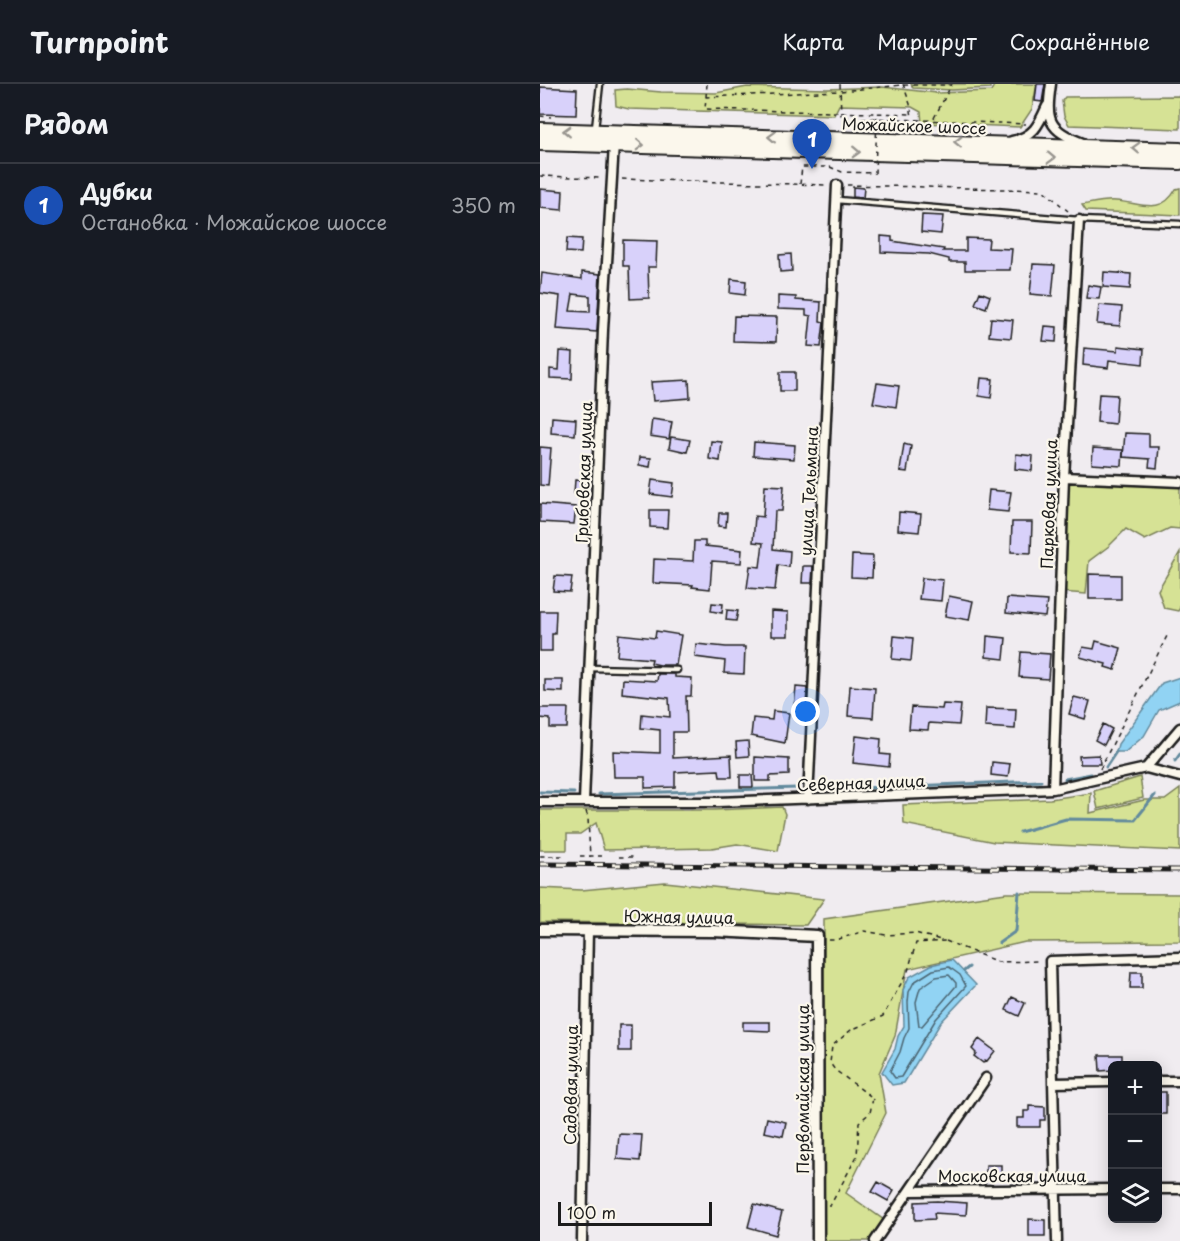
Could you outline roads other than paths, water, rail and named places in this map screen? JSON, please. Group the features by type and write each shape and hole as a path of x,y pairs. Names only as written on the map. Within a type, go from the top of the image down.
{"main road":[{"name":"Можайское шоссе","path":"540,130 1180,150"},
{"name":"Можайское шоссе","path":"540,143 1180,162"}],"street":[{"path":"1051,84 1048,102 1049,118 1056,129 1070,139 1092,147"},
{"path":"1001,144 1029,136 1038,124 1048,102"},
{"name":"Грибовская улица","path":"584,802 603,330 614,144"},
{"name":"улица Тельмана","path":"808,799 837,185"},
{"name":"Парковая улица","path":"1053,789 1064,477 1079,220"},
{"path":"1064,477 1180,482"},
{"path":"1146,768 1180,728"},
{"name":"Северная улица","path":"540,802 718,802 1053,789 1146,768 1180,777"},
{"name":"Южная улица","path":"540,930 713,931 817,936"},
{"name":"Садовая улица","path":"582,1241 588,930"},
{"name":"Первомайская улица","path":"817,936 818,1241"},
{"path":"1057,1241 1050,961 1180,957"},
{"path":"875,1241 986,1078"},
{"path":"1162,1082 1180,1081"},
{"path":"1053,1083 1108,1082"},
{"path":"1162,1189 1180,1188"},
{"name":"Московская улица","path":"911,1191 1108,1189"}],"lane":[{"path":"595,132 600,84"},
{"path":"837,200 1079,220 1180,224"},
{"path":"590,668 677,670"}],"water":[{"path":"1180,677 1180,701 1159,710 1144,736 1125,752 1116,752 1118,744 1162,683"},
{"path":"952,960 976,985 941,1022 904,1083 892,1085 882,1072 895,1049 898,1036 904,1026 903,990 909,977 931,965"}],"waterway":[{"path":"1106,767 1116,752"},
{"path":"1175,761 1180,754"},
{"path":"1065,779 1091,774"},
{"path":"835,789 1041,781"},
{"path":"599,794 798,788"},
{"path":"540,792 574,793"},
{"path":"1020,832 1066,819 1135,820 1155,795"},
{"path":"999,943 1016,931 1019,892"},
{"path":"964,971 969,967"}],"railway":[{"path":"540,864 1180,870"}],"place":[{"name":"Дубки","path":"812,169"}]}
